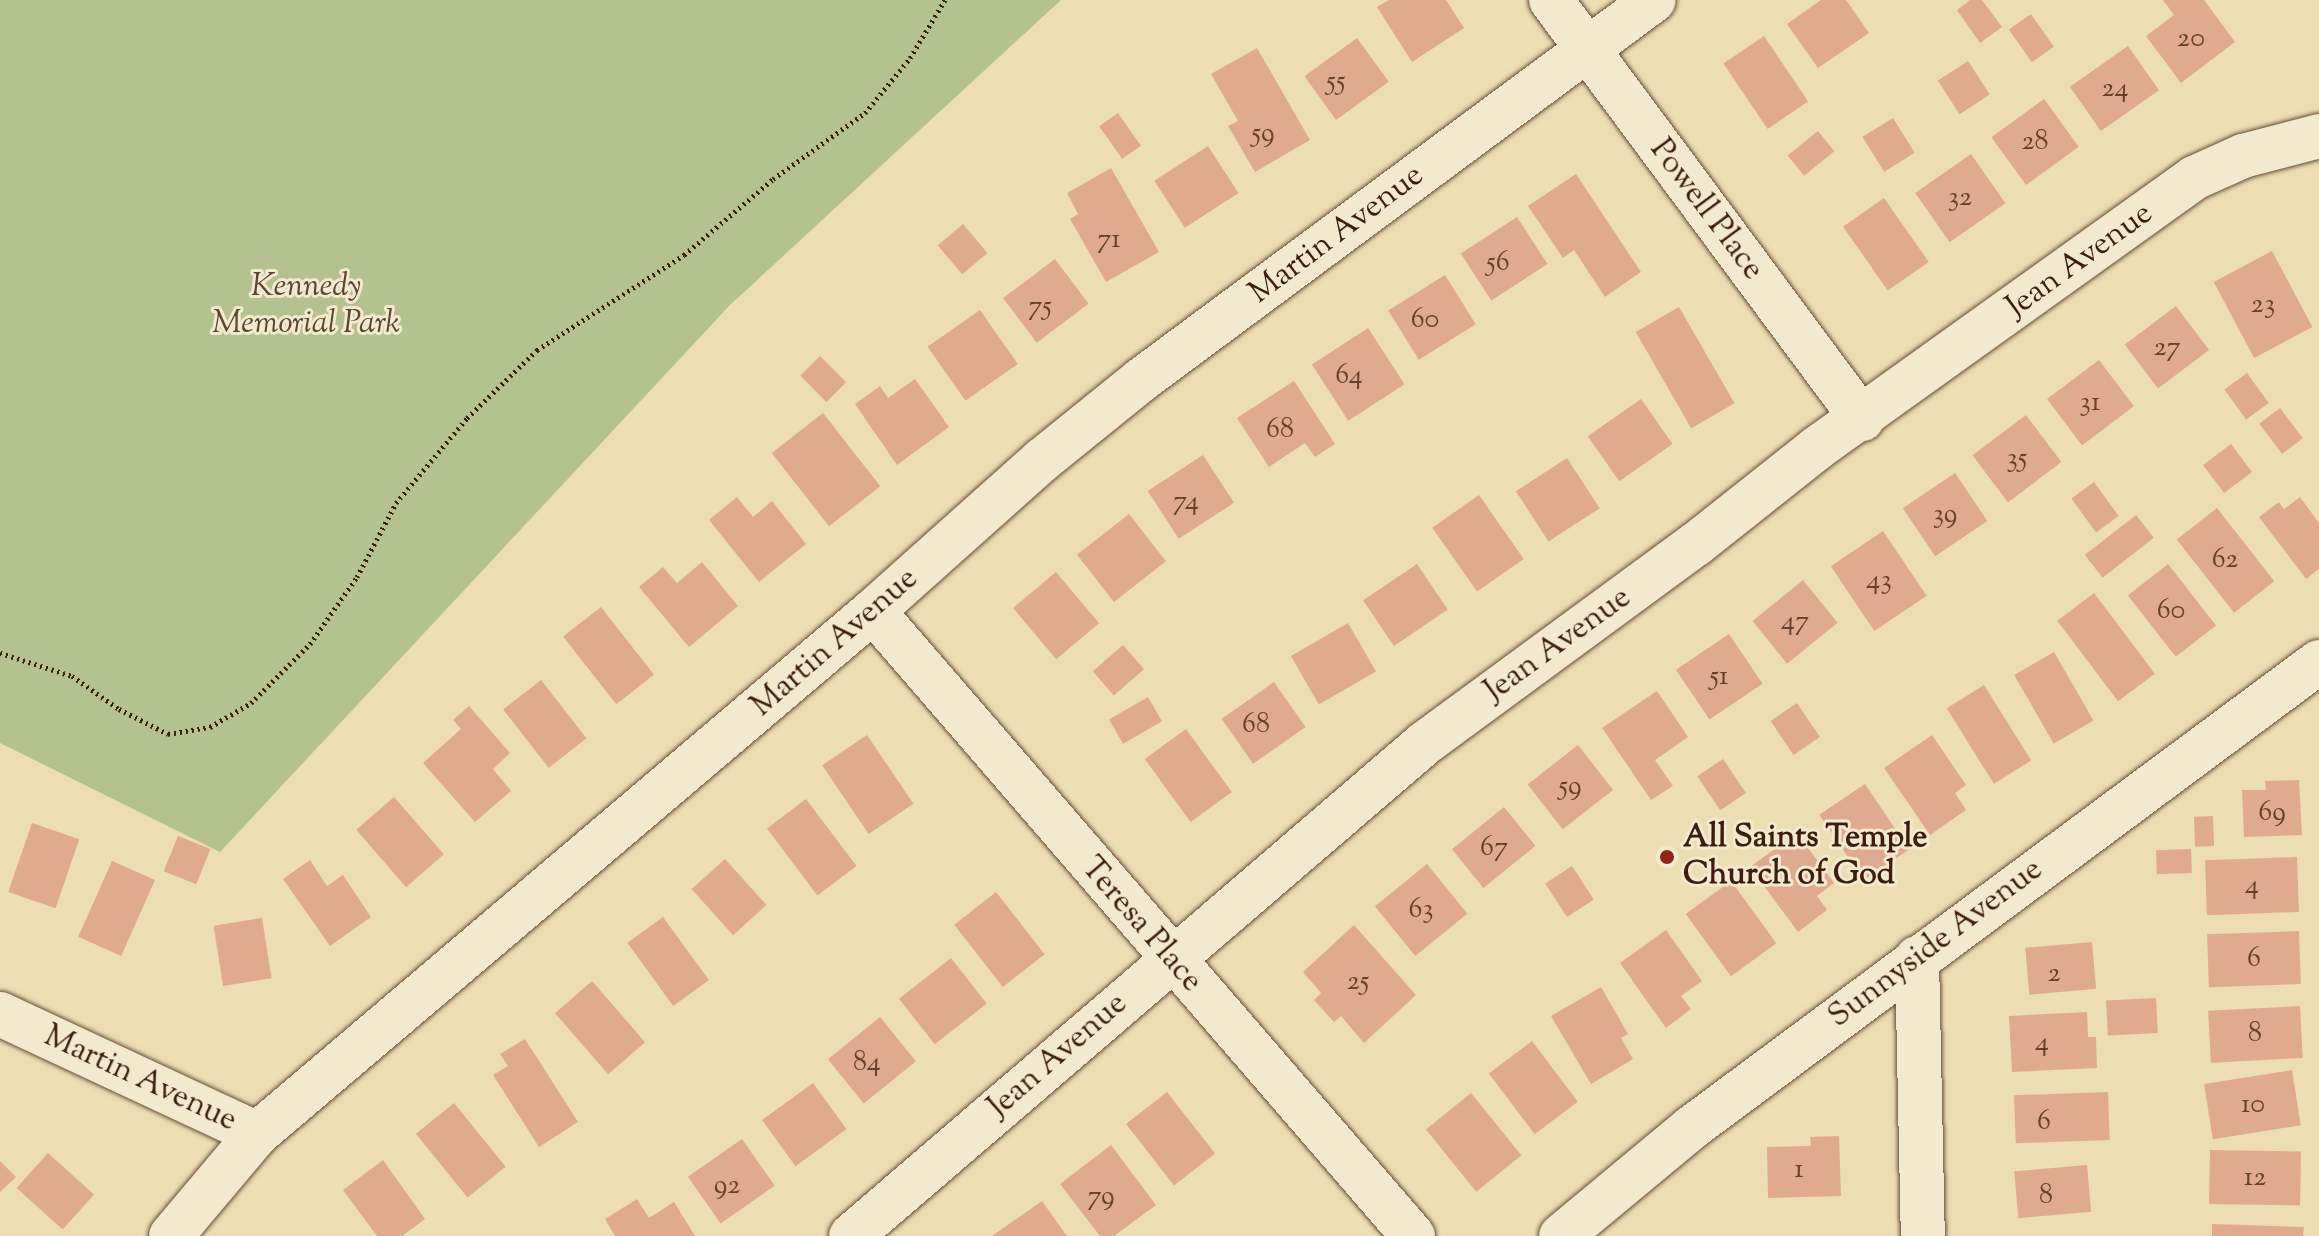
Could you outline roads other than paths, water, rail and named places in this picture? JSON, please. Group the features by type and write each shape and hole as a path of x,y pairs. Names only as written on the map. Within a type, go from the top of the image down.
{"street":[{"name":"Powell Place","path":"1551,0 1862,419"},
{"name":"Martin Avenue","path":"0,1014 257,1134 1141,380 1654,0"},
{"name":"Jean Avenue","path":"851,1236 1169,959 1425,743 2194,178 2243,156 2319,136"},
{"name":"Teresa Place","path":"873,611 1169,959 1413,1236"},
{"name":"Sunnyside Avenue","path":"1561,1236 1691,1128 2319,662"},
{"path":"1917,958 1923,1236"},
{"path":"171,1236 257,1134"}],"place":[{"name":"All Saints Temple Church of God","path":"1667,857"}],"park label":[{"name":"Kennedy Memorial Park","path":"306,306"}]}
